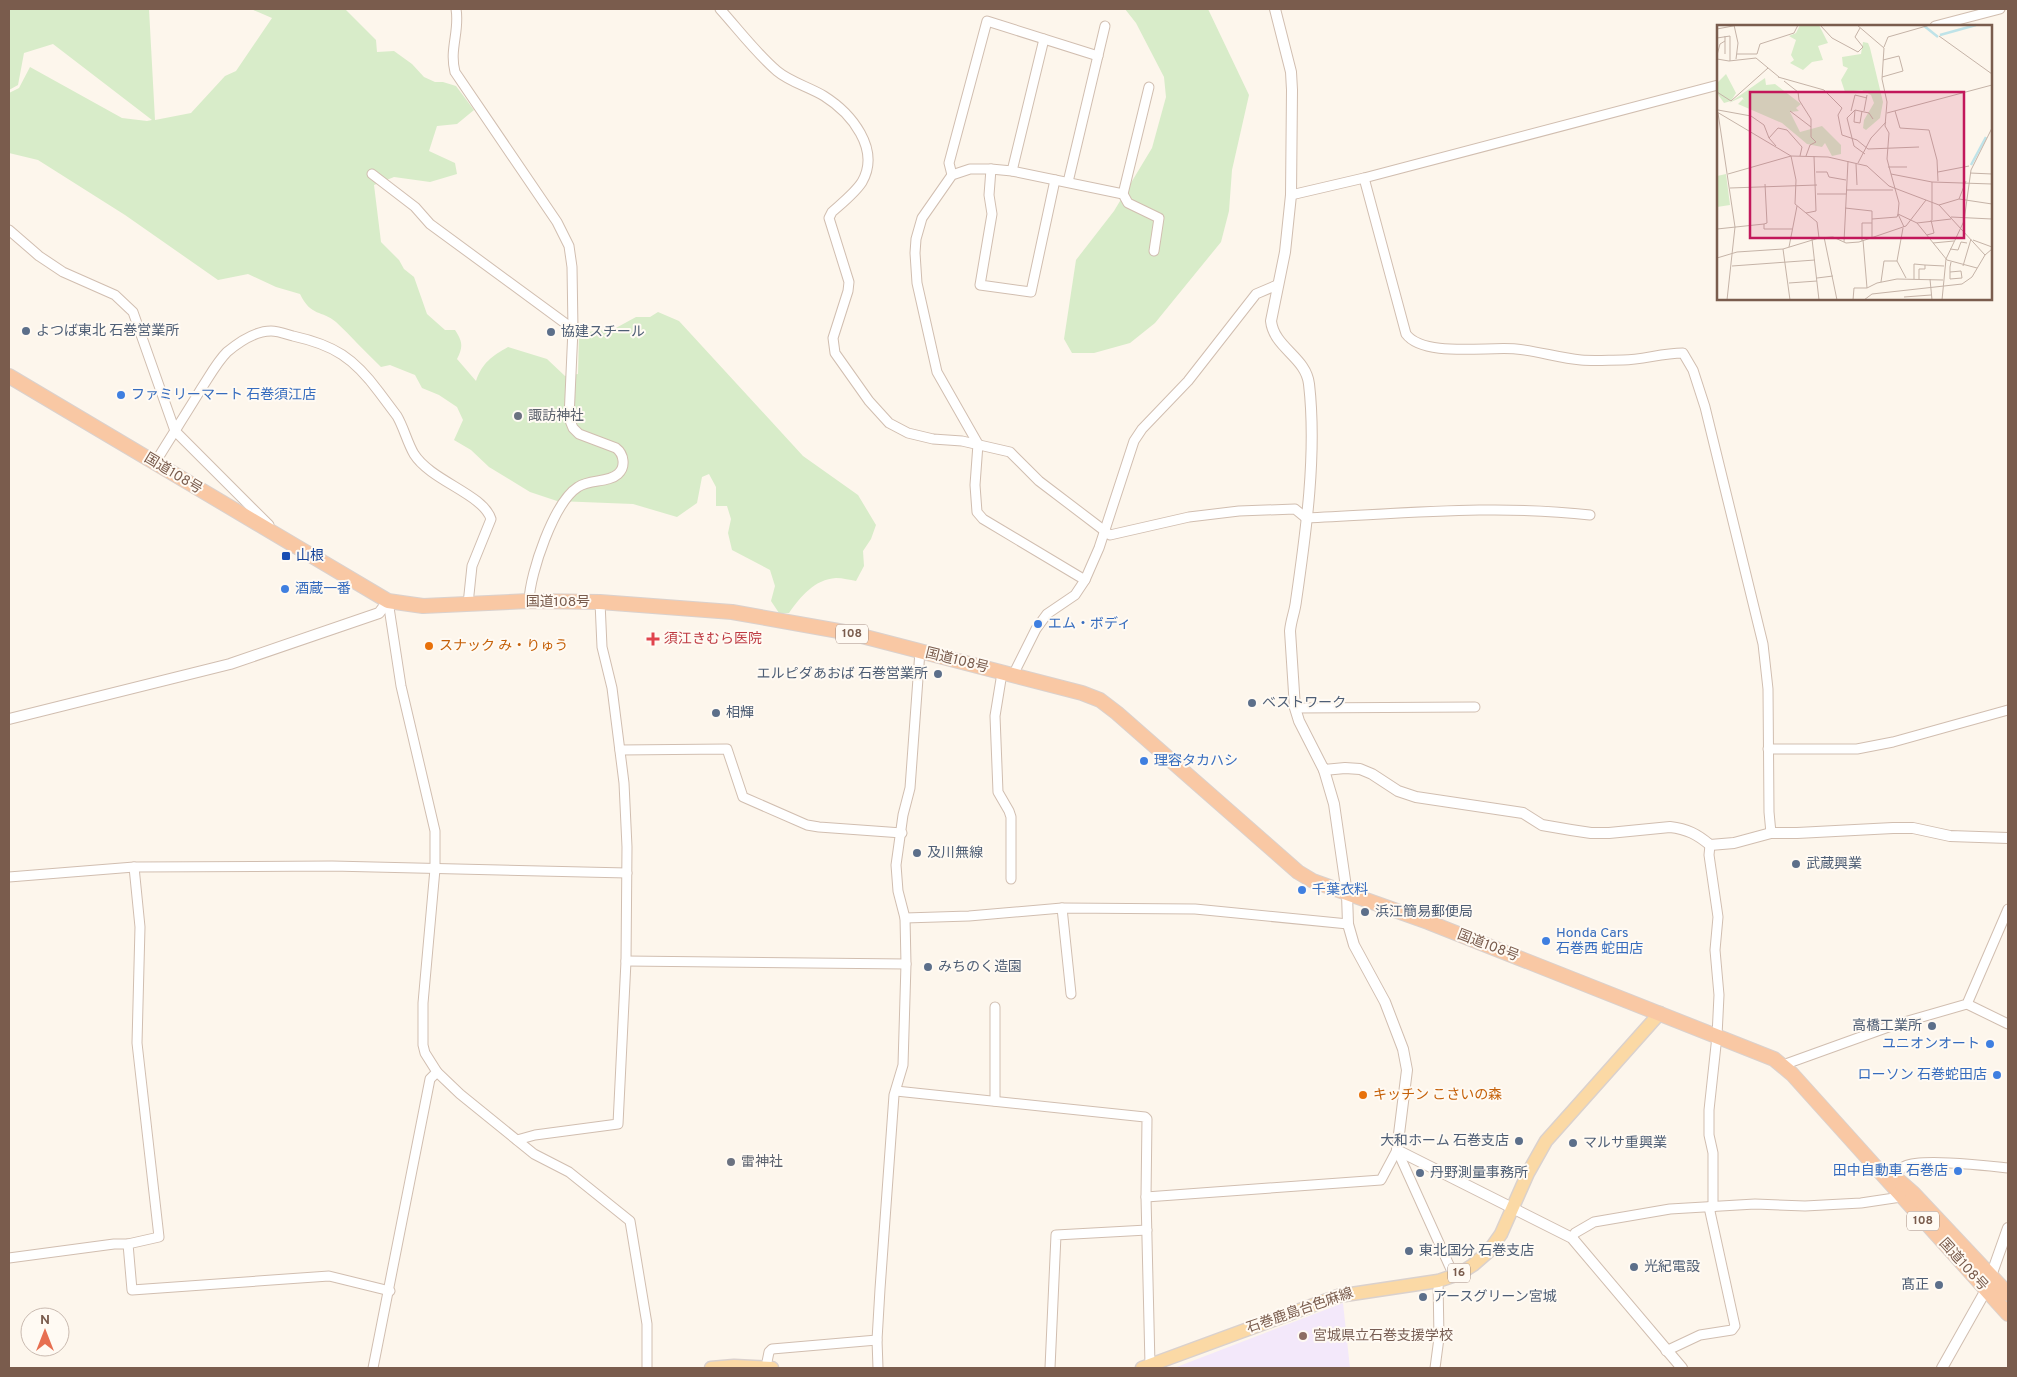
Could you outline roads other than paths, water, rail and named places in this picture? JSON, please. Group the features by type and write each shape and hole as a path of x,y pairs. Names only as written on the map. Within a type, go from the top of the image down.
{"highway":[{"name":"国道108号","path":"9,376 388,601 422,606 530,601 600,602 732,612 850,633 1082,692 1100,700 1298,872 1313,881 1428,922 1765,1054 1784,1066 2008,1314"},
{"name":"国道108号","path":"1838,1127 1913,1193 2008,1294"}],"main road":[{"name":"石巻鹿島台色麻線","path":"1146,1367 1338,1296 1438,1281 1454,1276 1474,1265 1489,1251 1501,1234 1528,1173 1546,1141 1660,1013"},
{"path":"711,1368 734,1366 769,1368"}],"street":[{"path":"456,9 457,22 452,55 455,72 565,237 572,256 573,328 568,406 571,424 578,434 610,445 620,451 623,465 618,474 612,478 588,482 576,488 566,498 537,561 531,582 530,601"},
{"path":"720,9 778,73 825,97 843,111 858,128 867,145 867,164 862,181 832,212 829,218 848,282 848,291 833,338 835,353 869,401 889,423 908,433 933,439 962,441 1010,452 1039,481 1110,535 1189,516 1239,511 1295,509 1306,518 1454,511 1567,512 1590,515"},
{"path":"1146,1197 1381,1180 1398,1150 1407,1070 1403,1049 1385,1002 1354,945 1348,924 1347,894 1334,804 1324,770 1295,708 1290,631 1291,619 1296,604 1311,460 1309,383 1307,374 1298,358 1278,339 1272,330 1277,285 1285,252 1291,195 1292,90 1291,72 1275,9"},
{"path":"1939,25 2000,9"},
{"path":"952,175 949,163 987,21 1098,56"},
{"path":"1068,182 1105,26"},
{"path":"1012,171 1044,39"},
{"path":"1291,195 1364,178 1717,84"},
{"path":"1149,87 1123,194 1128,203 1158,218 1154,251"},
{"path":"1085,580 983,519 978,512 975,485 978,444 937,372 917,283 916,238 922,218 952,175 970,169 1012,171 1123,194"},
{"path":"991,169 989,195 992,214 980,285 1031,292 1055,180"},
{"path":"372,174 415,207 430,224 573,328"},
{"path":"1364,178 1406,334 1411,340 1424,345 1466,351 1516,349 1581,360 1626,360 1656,354 1683,353 1692,370 1705,407 1763,644 1768,688 1771,833"},
{"path":"9,230 39,256 63,272 115,295 133,312 175,431 281,537"},
{"path":"1010,879 1010,817 1009,810 998,792 994,716 1008,674 1041,621 1047,614 1075,595 1085,580 1104,531 1134,441 1142,429 1188,381 1256,294 1277,285"},
{"path":"155,463 214,369 227,352 243,340 258,333 272,331 315,340 345,354 365,372 397,417 415,455 426,468 443,481 484,506 489,512 491,519 472,566 468,604"},
{"path":"9,719 253,657 379,613 388,601"},
{"path":"388,601 401,686 436,831 436,869 423,1003 422,1046 437,1072 460,1094 534,1154 570,1172 630,1222 647,1324 647,1368"},
{"path":"517,1140 535,1135 618,1124 626,961 627,874 624,783 612,688 602,647 600,602"},
{"path":"878,1368 877,1340 892,1124 896,1091 903,1065 906,964 905,918 898,891 896,865 902,833 903,814 910,788 920,652"},
{"path":"1295,708 1475,707"},
{"path":"1768,750 1857,750 2008,710"},
{"path":"620,750 727,749 742,796 813,826 902,833"},
{"path":"1324,770 1360,769 1372,774 1398,791 1416,797 1523,813 1542,825 1591,833 1670,827 1683,828 1696,834 1710,845 1734,843 1771,833 1913,828 1950,836 2008,838"},
{"path":"1666,1351 1700,1335 1732,1330 1735,1326 1711,1207 1714,1153 1709,1135 1709,1110 1717,1036 1719,995 1715,950 1718,917 1709,855 1710,845"},
{"path":"9,878 134,867 332,866 627,874"},
{"path":"9,1258 114,1244 128,1244 159,1237 138,1059 140,927 134,867"},
{"path":"905,918 969,916 1062,908 1195,909 1348,924"},
{"path":"1062,908 1070,994"},
{"path":"1967,1004 2008,908"},
{"path":"626,961 906,964"},
{"path":"1784,1066 1894,1025 1967,1004 2008,1024"},
{"path":"995,1007 996,1101"},
{"path":"373,1368 390,1291 430,1079 437,1072"},
{"path":"896,1091 1145,1117 1148,1123 1146,1367"},
{"path":"1398,1150 1513,1210 1572,1238 1682,1368"},
{"path":"1398,1150 1454,1276"},
{"path":"1893,1176 1905,1166 1912,1164 1935,1163 2008,1168"},
{"path":"1572,1238 1575,1233 1594,1222 1670,1209 1755,1204 1805,1206 1861,1203 1901,1197"},
{"path":"1942,1368 1986,1290 2008,1228"},
{"path":"1050,1368 1056,1235 1147,1230"},
{"path":"128,1244 132,1290 329,1276 390,1291"},
{"path":"1435,1368 1439,1338 1438,1281"},
{"path":"769,1368 769,1352 772,1349 877,1340"}],"place":[{"name":"よつば東北 石巻営業所","path":"26,331"},
{"name":"協建スチール","path":"551,332"},
{"name":"ファミリーマート 石巻須江店","path":"121,395"},
{"name":"諏訪神社","path":"518,416"},
{"name":"山根","path":"286,556"},
{"name":"酒蔵一番","path":"285,589"},
{"name":"エム・ボディ","path":"1038,624"},
{"name":"須江きむら医院","path":"653,639"},
{"name":"スナック み・りゅう","path":"429,646"},
{"name":"エルピダあおば 石巻営業所","path":"938,674"},
{"name":"ベストワーク","path":"1252,703"},
{"name":"相輝","path":"716,713"},
{"name":"理容タカハシ","path":"1144,761"},
{"name":"及川無線","path":"917,853"},
{"name":"武蔵興業","path":"1796,864"},
{"name":"千葉衣料","path":"1302,890"},
{"name":"浜江簡易郵便局","path":"1365,912"},
{"name":"Honda Cars 石巻西 蛇田店","path":"1546,941"},
{"name":"みちのく造園","path":"928,967"},
{"name":"高橋工業所","path":"1932,1026"},
{"name":"ユニオンオート","path":"1990,1044"},
{"name":"ローソン 石巻蛇田店","path":"1997,1075"},
{"name":"キッチン こさいの森","path":"1363,1095"},
{"name":"大和ホーム 石巻支店","path":"1519,1141"},
{"name":"マルサ重興業","path":"1573,1143"},
{"name":"雷神社","path":"731,1162"},
{"name":"田中自動車 石巻店","path":"1958,1171"},
{"name":"丹野測量事務所","path":"1420,1173"},
{"name":"東北国分 石巻支店","path":"1409,1251"},
{"name":"光紀電設","path":"1634,1267"},
{"name":"髙正","path":"1939,1285"},
{"name":"アースグリーン宮城","path":"1423,1297"},
{"name":"宮城県立石巻支援学校","path":"1303,1336"}]}
